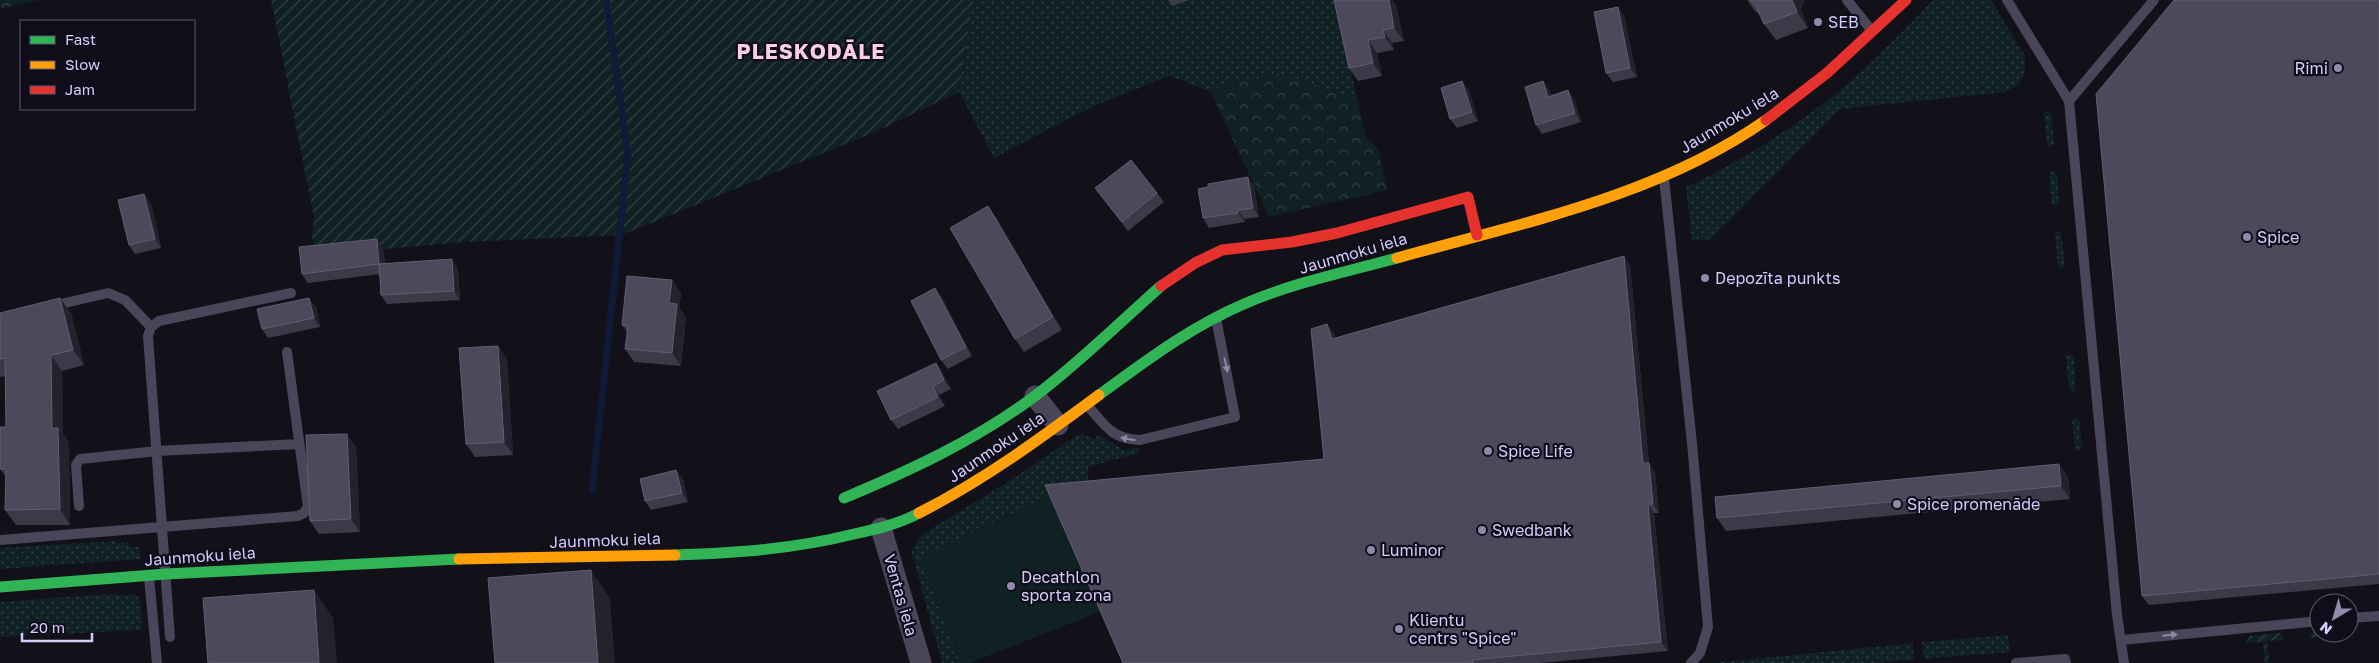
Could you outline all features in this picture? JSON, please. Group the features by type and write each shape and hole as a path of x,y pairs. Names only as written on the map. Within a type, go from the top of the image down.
{"street":[{"name":"Jaunmoku iela","path":"0,587 166,574 438,559 595,558 749,552 818,543 881,528 916,515 955,495 1020,454 1086,403 1164,347 1243,303 1274,292 1575,208 1664,177 1738,138 1789,104 1828,74 1906,0"},
{"name":"Jaunmoku iela","path":"844,498 914,469 954,449 1035,396 1169,279 1195,263 1222,250 1292,242 1337,234 1468,197 1477,235"},
{"path":"1035,396 1058,425"},
{"name":"Ventas iela","path":"881,528 920,663"}],"lane":[{"path":"1847,0 1873,32"},
{"path":"2007,0 2069,101 2124,663"},
{"path":"2069,101 2154,0"},
{"path":"1664,177 1696,488 1708,627 1700,653 1691,663"},
{"path":"45,308 108,293 125,300 151,327"},
{"path":"170,637 148,336 151,327 159,321 291,293"},
{"path":"1086,403 1108,430 1124,440 1140,440 1235,418 1216,317"},
{"path":"0,540 163,528 298,516 304,513 308,506 287,352"},
{"path":"79,506 76,465 80,459 157,451 299,444"},
{"path":"149,576 156,663"},
{"path":"2359,617 2379,616"},
{"path":"2122,640 2309,622"},
{"path":"2016,663 2065,659 2066,663"}],"green space":[{"path":"0,0 40,0 0,9"},
{"path":"271,0 973,0 959,92 875,132 622,235 466,242 314,255 312,233 314,218"},
{"path":"973,0 1170,0 1173,6 1189,0 1335,0 1357,98 1278,74 1259,80 1237,80 1210,91 1169,76 1089,108 994,158 959,92"},
{"path":"1933,0 1991,0 2025,56 2025,71 2019,84 2006,92 1840,109 1710,240 1692,241 1686,187 1730,165 1772,139 1833,96 1893,41"},
{"path":"1277,73 1357,98 1366,137 1378,150 1388,190 1269,217 1210,91 1237,80 1259,80"},
{"path":"2047,111 2051,114 2054,144 2050,147 2047,145 2044,114"},
{"path":"2052,171 2057,174 2059,202 2056,206 2052,203 2049,174"},
{"path":"2057,230 2061,233 2065,264 2062,269 2058,266 2055,233"},
{"path":"2069,354 2074,357 2076,389 2073,392 2069,389 2066,357"},
{"path":"2074,418 2080,421 2082,448 2079,452 2075,449 2072,421"},
{"path":"1081,433 1095,439 1099,434 1123,450 1138,448 1139,453 1088,467 1088,483 1052,494 935,551 921,561 961,663 942,663 912,549 921,535 1006,483"},
{"name":"Decathlon sporta zona","path":"1052,494 1102,611 970,663 961,663 921,561 935,551"},
{"path":"116,541 116,543 128,542 129,547 139,547 141,559 0,569 0,548"},
{"path":"106,594 137,595 141,602 142,630 0,637 0,602"},
{"path":"2282,634 2284,640 2267,641 2269,663 2265,663 2263,642 2246,643 2250,636"},
{"path":"2008,635 2010,652 1924,659 1922,642"},
{"path":"1913,643 1914,660 1873,663 1713,663"}],"building":[{"path":"1334,0 1389,0 1394,28 1383,30 1385,37 1368,40 1373,63 1349,68"},
{"path":"1750,0 1792,0 1797,12 1764,24 1756,6"},
{"name":"Spice","path":"2174,0 2379,0 2379,574 2142,596 2096,94"},
{"path":"1618,7 1630,68 1606,73 1594,12"},
{"path":"1462,81 1472,112 1450,119 1441,88"},
{"path":"1543,81 1548,97 1568,90 1575,113 1536,125 1525,87"},
{"path":"1131,160 1157,193 1122,222 1095,188"},
{"path":"1248,177 1253,208 1238,210 1238,213 1203,218 1198,189 1208,187 1208,184"},
{"path":"144,194 155,239 129,245 118,200"},
{"path":"988,206 1053,317 1015,339 950,228"},
{"path":"377,239 379,264 302,274 299,247"},
{"name":"Spice Life","path":"1624,256 1643,463 1649,463 1653,504 1648,504 1661,642 1472,660 1473,663 1123,663 1045,485 1324,459 1311,329 1327,324 1332,339"},
{"path":"452,259 454,291 381,295 379,264"},
{"path":"627,276 672,280 669,303 677,304 672,353 625,349 628,326 622,325"},
{"path":"935,288 966,347 941,360 911,301"},
{"path":"60,298 73,350 51,355 52,428 58,428 60,509 5,510 6,469 0,469 0,427 6,427 5,358 0,359 0,313"},
{"path":"309,298 314,318 262,329 257,309"},
{"path":"498,346 504,442 466,444 459,348"},
{"path":"936,363 944,380 933,386 938,397 891,420 877,391"},
{"path":"347,434 351,519 310,521 306,435"},
{"path":"2059,464 2061,486 1717,518 1715,497"},
{"path":"676,470 682,493 645,501 640,479"},
{"path":"591,570 598,663 495,663 488,578"},
{"path":"314,590 319,663 208,663 203,598"}],"waterway":[{"path":"592,491 628,154 606,0"}],"traffic: fast":[{"path":"1099,395 1151,357 1224,313 1300,284 1397,258"},
{"path":"844,498 942,453 1013,412 1067,370 1161,286"},
{"path":"675,555 787,547 879,528 919,513"},
{"path":"0,587 166,574 459,559"}],"traffic: slow":[{"path":"1397,258 1540,219 1635,188 1680,169 1724,146 1766,120"},
{"path":"919,513 966,487 1034,443 1099,395"},
{"path":"459,559 675,555"}],"traffic: jam":[{"path":"1766,120 1827,73 1906,0"},
{"path":"1161,286 1195,263 1222,250 1292,242 1337,233 1468,197 1477,235"}],"place":[{"name":"SEB","path":"1818,22"},
{"name":"Rimi","path":"2338,68"},
{"name":"Spice","path":"2247,237"},
{"name":"Depozīta punkts","path":"1705,278"},
{"name":"Spice Life","path":"1488,451"},
{"name":"Spice promenāde","path":"1897,504"},
{"name":"Swedbank","path":"1482,530"},
{"name":"Luminor","path":"1371,550"},
{"name":"Decathlon sporta zona","path":"1011,586"},
{"name":"Klientu centrs \"Spice\"","path":"1399,629"}],"district":[{"name":"PLESKODĀLE","path":"811,51"}]}
